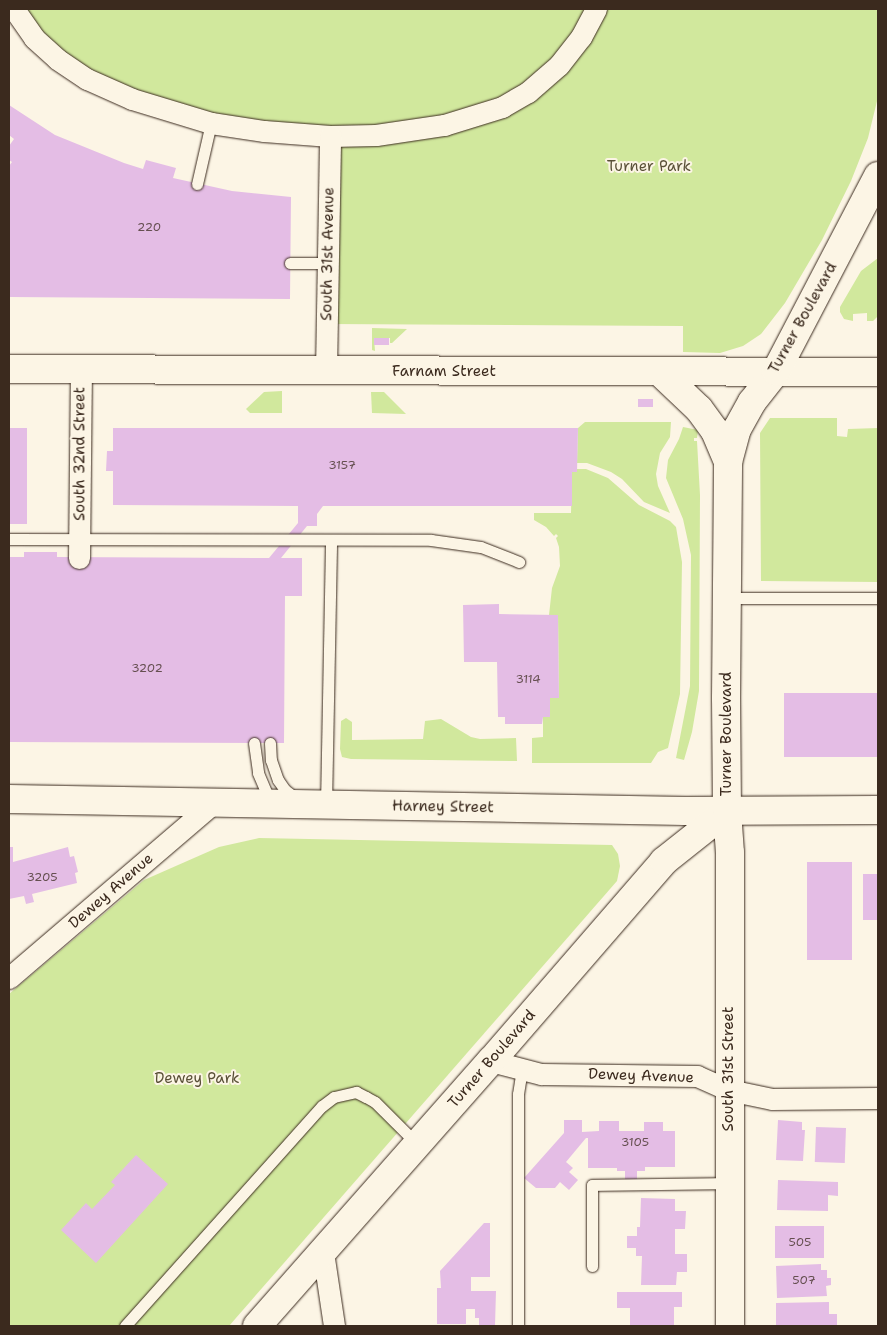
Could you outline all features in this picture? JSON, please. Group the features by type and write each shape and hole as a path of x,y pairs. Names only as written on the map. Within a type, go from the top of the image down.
{"street":[{"path":"14,9 34,38 57,59 79,74 132,100 211,123 264,131 330,136 394,133 444,125 502,107 528,92 559,65 581,37 596,9"},
{"name":"South 31st Avenue","path":"326,371 330,136"},
{"name":"Turner Boulevard","path":"257,1326 491,1061 664,860 727,811 726,598 728,462 737,429 752,402 776,371 878,176"},
{"name":"Farnam Street","path":"9,369 661,373 878,372"},
{"name":"South 32nd Street","path":"80,548 81,369"},
{"path":"661,373 700,409 716,431 728,462"},
{"name":"Harney Street","path":"9,799 212,804 727,811 878,810"},
{"name":"Dewey Avenue","path":"9,978 212,804"},
{"name":"South 31st Street","path":"727,811 730,853 728,1090 730,1326"},
{"name":"Dewey Avenue","path":"491,1061 541,1074 686,1075 703,1078 728,1090 772,1099 878,1098"},
{"path":"323,1252 334,1326"}],"lane":[{"path":"198,184 211,123"},
{"path":"290,263 328,263"},
{"path":"9,538 80,548 331,540 430,540 456,542 501,553 519,562"},
{"path":"270,743 271,760 278,780 285,790 316,805 331,540"},
{"path":"726,598 878,598"},
{"path":"254,743 258,773 272,805"},
{"path":"518,1326 518,1094 522,1070"},
{"path":"126,1326 322,1106 334,1097 356,1092 366,1096 375,1102 417,1144"},
{"path":"592,1266 592,1185 729,1182"}],"green space":[{"name":"Turner Park","path":"14,9 878,9 878,97 868,138 851,181 822,240 785,303 761,334 743,346 720,353 683,352 683,326 327,324 329,136 294,134 108,90"},
{"path":"878,258 878,316 873,321 867,321 867,313 853,314 853,321 844,319 840,312 840,307 861,271"},
{"path":"372,328 407,329 392,343 390,343 390,338 374,338 375,351 372,350"},
{"path":"282,391 282,413 250,413 246,409 264,392"},
{"path":"371,392 384,392 406,414 372,413"},
{"path":"770,418 837,418 837,436 847,437 848,429 878,428 878,582 761,581 760,433"},
{"path":"585,422 671,422 670,437 660,453 656,474 658,486 670,513 644,502 622,479 611,472 587,463 577,463 578,428"},
{"path":"683,427 698,430 697,438 694,438 694,441 697,441 700,495 699,691 692,732 684,760 676,758 690,686 691,555 683,519 666,478 668,460"},
{"path":"577,469 586,469 608,478 639,505 670,521 676,527 682,562 680,694 668,748 658,752 651,763 532,763 532,738 543,737 543,717 550,717 550,698 559,698 558,615 549,615 552,588 560,566 559,547 556,538 558,536 556,534 554,536 546,527 534,520 534,513 571,513 572,472"},
{"path":"346,718 352,722 352,740 423,739 425,721 441,719 471,737 480,739 516,738 517,761 351,759 342,757 340,749 341,721"},
{"name":"Dewey Park","path":"259,838 612,845 618,854 620,866 617,881 229,1326 9,1326 9,994 144,880 219,847"}],"building":[{"path":"9,105 55,135 124,163 143,169 146,160 176,168 173,178 232,191 291,197 290,299 9,297 9,166 12,162 9,160 9,146 14,139 9,135"},
{"path":"374,338 389,338 389,345 374,345"},
{"path":"638,399 653,399 653,407 638,407"},
{"path":"9,428 27,428 27,524 9,524"},
{"path":"113,428 578,428 577,472 572,472 572,506 323,506 317,514 317,526 307,526 281,558 302,558 302,596 285,596 284,743 9,742 9,557 24,557 24,552 57,552 57,557 269,558 298,523 298,506 113,505 113,471 106,471 107,451 113,451"},
{"path":"499,604 499,614 558,615 559,698 550,698 550,717 543,717 542,724 505,724 505,717 498,717 497,662 464,662 463,605"},
{"path":"784,693 878,693 878,757 784,757"},
{"path":"9,847 13,847 13,862 68,847 70,857 74,856 78,872 75,873 77,883 32,894 34,902 26,904 24,896 9,899"},
{"path":"807,862 852,862 852,960 807,960"},
{"path":"863,874 878,874 878,920 863,920"},
{"path":"564,1120 582,1120 582,1132 599,1131 599,1121 619,1121 619,1131 644,1131 644,1122 663,1122 663,1131 675,1131 675,1167 645,1167 645,1171 637,1171 637,1180 625,1180 625,1171 617,1171 617,1168 588,1168 588,1138 586,1138 566,1162 573,1168 569,1172 578,1180 569,1190 560,1182 555,1188 536,1188 524,1178 564,1133"},
{"path":"778,1120 802,1122 802,1130 805,1130 803,1161 776,1160"},
{"path":"816,1127 846,1128 845,1163 815,1162"},
{"path":"136,1155 168,1184 96,1263 61,1230 86,1203 92,1209 115,1185 111,1182"},
{"path":"778,1180 838,1182 838,1196 828,1195 828,1211 777,1210"},
{"path":"641,1198 675,1199 675,1211 686,1211 685,1229 675,1229 675,1254 687,1254 687,1272 677,1272 676,1285 641,1285 642,1256 636,1256 636,1248 627,1248 627,1236 637,1236 637,1227 640,1227"},
{"path":"484,1223 490,1223 490,1277 471,1277 471,1291 496,1291 495,1326 479,1326 479,1318 475,1318 475,1309 466,1309 466,1324 437,1324 437,1288 441,1288 440,1271"},
{"path":"775,1226 824,1226 824,1258 775,1258"},
{"path":"821,1264 821,1270 827,1270 827,1278 831,1278 831,1285 826,1286 827,1296 777,1298 776,1266"},
{"path":"617,1292 682,1292 682,1307 674,1307 674,1326 630,1326 630,1308 617,1308"},
{"path":"829,1302 829,1314 837,1314 837,1326 776,1326 776,1303"}]}
